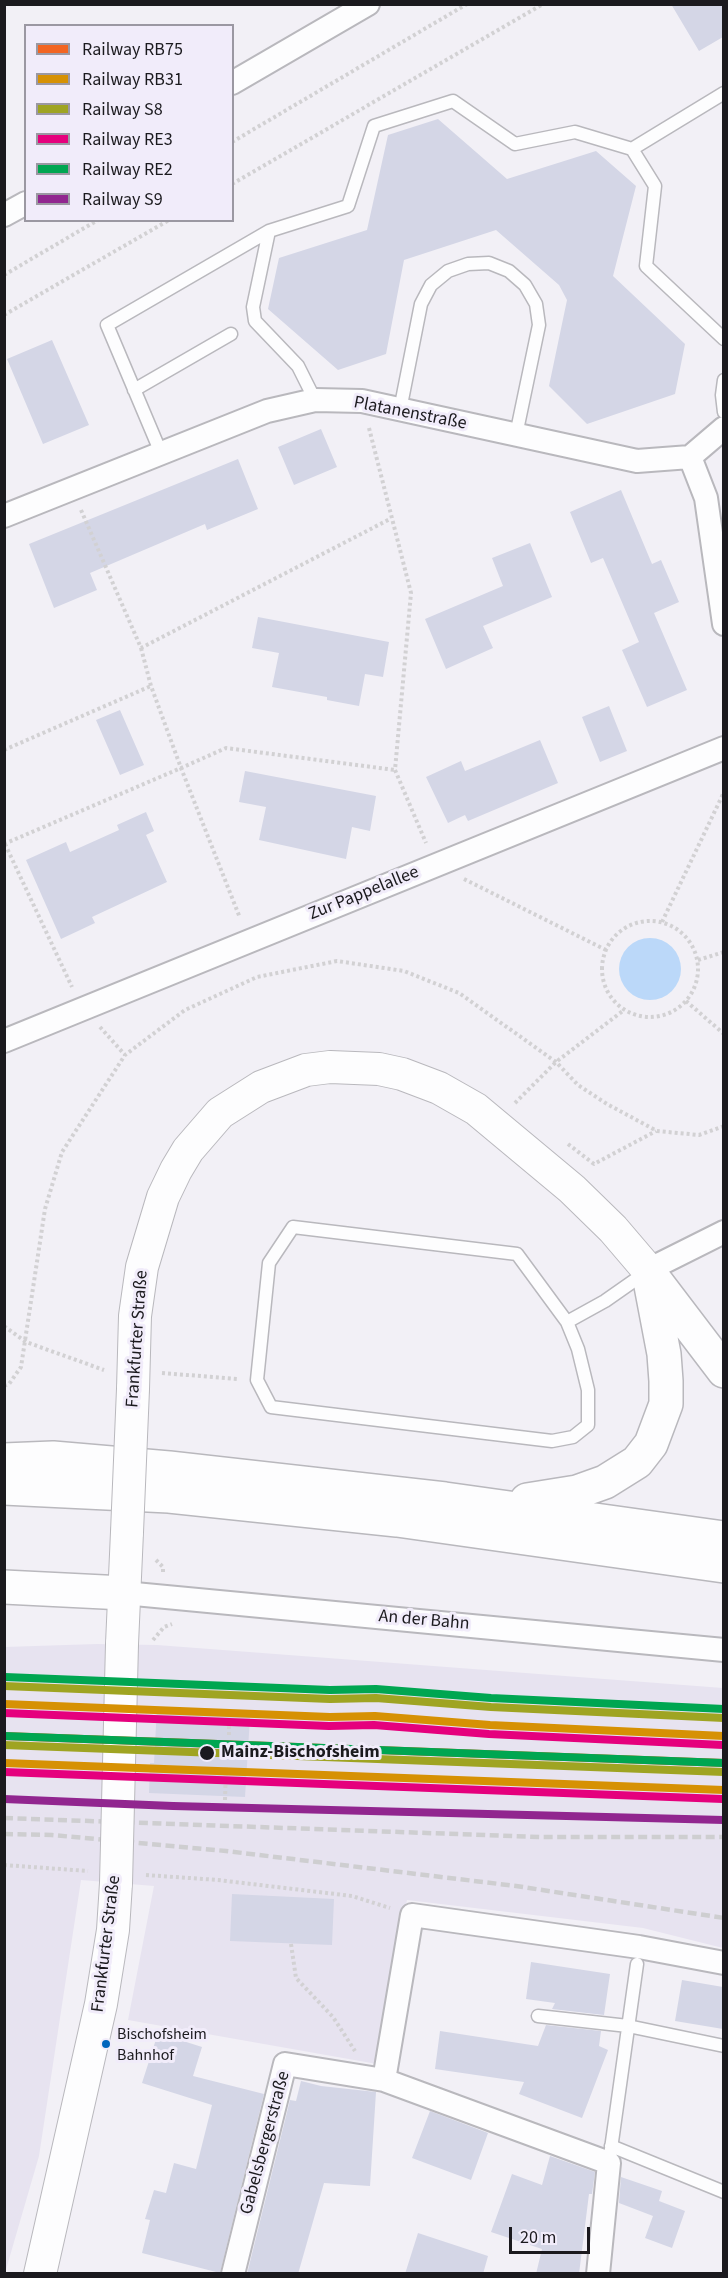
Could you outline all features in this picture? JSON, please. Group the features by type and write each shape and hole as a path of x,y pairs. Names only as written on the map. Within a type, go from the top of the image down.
{"highway":[{"path":"648,1270 723,1371"},
{"path":"445,1499 532,1501 577,1492 605,1482 637,1462 651,1444 666,1404 664,1354 648,1270"},
{"path":"4,1460 54,1458 157,1467 445,1499 723,1538"},
{"path":"4,1488 170,1496 397,1520 723,1566"},
{"path":"4,1587 124,1593"}],"street":[{"path":"234,82 368,4"},
{"path":"4,215 24,204"},
{"name":"Platanenstraße","path":"4,516 267,411 315,400 362,401 637,461 690,457"},
{"path":"723,428 690,457 706,498 723,624"},
{"name":"Zur Pappelallee","path":"4,1041 723,748"},
{"name":"Frankfurter Straße","path":"40,2274 101,2004 113,1930 115,1876 136,1645 124,1593 137,1306 142,1267 154,1224 163,1197 180,1163 198,1137 220,1113 275,1080 306,1070 330,1067 379,1069 402,1074 439,1088 476,1109 596,1211 648,1270"},
{"path":"648,1270 723,1232"},
{"name":"An der Bahn","path":"124,1593 723,1650"},
{"path":"598,2274 610,2154 379,2079 412,1915 639,1947 723,1963"},
{"name":"Gabelsbergerstraße","path":"233,2274 285,2064 379,2079"}],"lane":[{"path":"632,149 723,93"},
{"path":"161,453 107,325 269,231 348,206 374,126 453,101 515,144 575,132 632,149 655,186 646,266 723,339"},
{"path":"269,231 253,307 255,321 298,366 315,400"},
{"path":"400,410 421,304 431,285 447,271 468,264 489,264 509,271 525,285 536,304 539,325 516,435"},
{"path":"134,390 231,334"},
{"path":"723,380 723,412"},
{"path":"293,1227 517,1254 567,1322 578,1349 588,1390 588,1425 573,1437 552,1441 271,1407 256,1380 269,1263 293,1227"},
{"path":"567,1322 604,1301 648,1270"},
{"path":"637,1964 610,2154 723,2192"},
{"path":"538,2016 628,2026 723,2046"}],"path":[{"path":"234,141 467,4"},
{"path":"234,183 543,4"},
{"path":"4,275 95,222"},
{"path":"4,315 165,222"},
{"path":"362,401 390,519 411,593 395,770 436,865 606,950"},
{"path":"72,488 141,648 151,686 181,768 249,941"},
{"path":"141,648 390,519"},
{"path":"4,750 151,686"},
{"path":"76,994 5,844 226,748 395,770"},
{"path":"662,922 723,792"},
{"path":"642,921 662,922 685,936 698,960 695,986 686,1001 670,1012 662,1016 642,1016 624,1010 606,988 602,969 606,950 624,928 642,921"},
{"path":"698,960 723,952"},
{"path":"686,1001 723,1034"},
{"path":"515,1103 556,1062 624,1010"},
{"path":"507,1099 524,1110"},
{"path":"559,1137 594,1164 657,1131 699,1135 723,1126"},
{"path":"4,1326 26,1342 134,1378 256,1380"},
{"path":"4,1386 9,1384 21,1367 26,1342"},
{"path":"136,1645 164,1627"},
{"path":"229,1709 229,1735"},
{"path":"230,1723 247,1724"},
{"path":"306,1724 313,1725"},
{"path":"225,1800 226,1766"},
{"path":"226,1781 246,1782"},
{"path":"305,1784 311,1784"},
{"path":"4,1865 115,1876 218,1880 352,1896 412,1915"},
{"path":"291,1944 296,1978 333,2017"}],"shaded area":[{"path":"157,1645 723,1688 723,1948 643,1928 407,1900 377,2064 128,2020 154,1886 81,1880 39,2156 5,2273 4,1647"}],"water":[{"path":"644,938 656,938 672,947 679,957 681,969 679,981 672,991 656,1000 644,1000 633,995 624,986 619,975 619,963 624,952 633,943"}],"building":[{"path":"671,4 723,4 723,37 699,51"},
{"path":"438,119 507,179 596,151 636,186 613,276 685,344 675,394 587,424 549,386 567,300 559,285 496,230 404,260 386,354 338,370 268,309 279,258 367,230 388,135"},
{"path":"52,340 89,425 43,444 7,359"},
{"path":"321,429 337,467 294,485 278,447"},
{"path":"238,459 258,509 207,530 205,524 90,573 97,590 54,608 29,544"},
{"path":"621,490 652,564 661,560 679,602 654,613 687,690 647,707 622,650 639,642 603,558 591,563 570,512"},
{"path":"530,543 552,597 483,626 493,648 446,669 425,619 503,586 492,558"},
{"path":"258,617 389,642 383,677 365,674 359,706 327,700 327,697 272,687 279,653 252,648"},
{"path":"609,706 627,751 600,762 582,717"},
{"path":"120,710 144,765 120,775 96,720"},
{"path":"540,740 558,783 468,821 465,815 448,823 426,777 461,761 465,771"},
{"path":"245,771 376,796 370,831 352,827 346,859 259,840 266,807 239,802"},
{"path":"146,812 154,831 146,835 167,882 92,917 95,923 61,939 26,860 66,842 70,852 119,830 117,825"},
{"path":"157,1707 248,1711 247,1717 250,1717 245,1797 149,1793 150,1763 154,1763"},
{"path":"232,1894 334,1899 332,1945 230,1941"},
{"path":"531,1962 610,1974 604,2015 552,2009 555,2003 526,1999"},
{"path":"682,1980 723,1987 723,2029 675,2021"},
{"path":"546,2025 601,2031 599,2046 608,2050 582,2118 519,2094 524,2082 435,2069 440,2031 538,2046"},
{"path":"158,2033 202,2047 193,2076 264,2094 220,2273 142,2253 150,2220 145,2219 154,2190 166,2193 174,2163 196,2169 212,2105 142,2083"},
{"path":"301,2081 321,2086 376,2092 370,2186 324,2183 298,2274 247,2274 290,2100 296,2101"},
{"path":"430,2111 488,2133 471,2180 412,2158"},
{"path":"550,2156 595,2172 592,2194 589,2194 579,2274 536,2274 542,2249 491,2232 512,2174 542,2185"},
{"path":"621,2177 662,2191 659,2201 685,2211 672,2248 645,2238 653,2216 619,2203"},
{"path":"418,2233 488,2256 483,2274 405,2274"}],"railway":[{"path":"4,1818 540,1837 724,1837"},
{"path":"4,1834 52,1835 226,1851 516,1886 724,1918"}],"rail line":[{"name":"RE2","path":"5,1677 330,1690 376,1689 491,1698 724,1709"},
{"name":"S8","path":"4,1686 330,1699 376,1698 491,1707 724,1718"},
{"name":"RB31","path":"4,1704 330,1717 375,1716 490,1725 724,1736"},
{"name":"RE3","path":"4,1713 329,1726 374,1725 489,1734 723,1745"},
{"name":"RB75","path":"4,1736 724,1763"},
{"name":"RE2","path":"5,1736 724,1763"},
{"name":"S8","path":"4,1745 724,1772"},
{"name":"RB31","path":"4,1763 724,1790"},
{"name":"RE3","path":"4,1772 723,1799"},
{"name":"S9","path":"4,1799 173,1806 724,1820"}],"place":[{"name":"Mainz-Bischofsheim","path":"207,1753"},
{"name":"Bischofsheim Bahnhof","path":"106,2044"}]}
